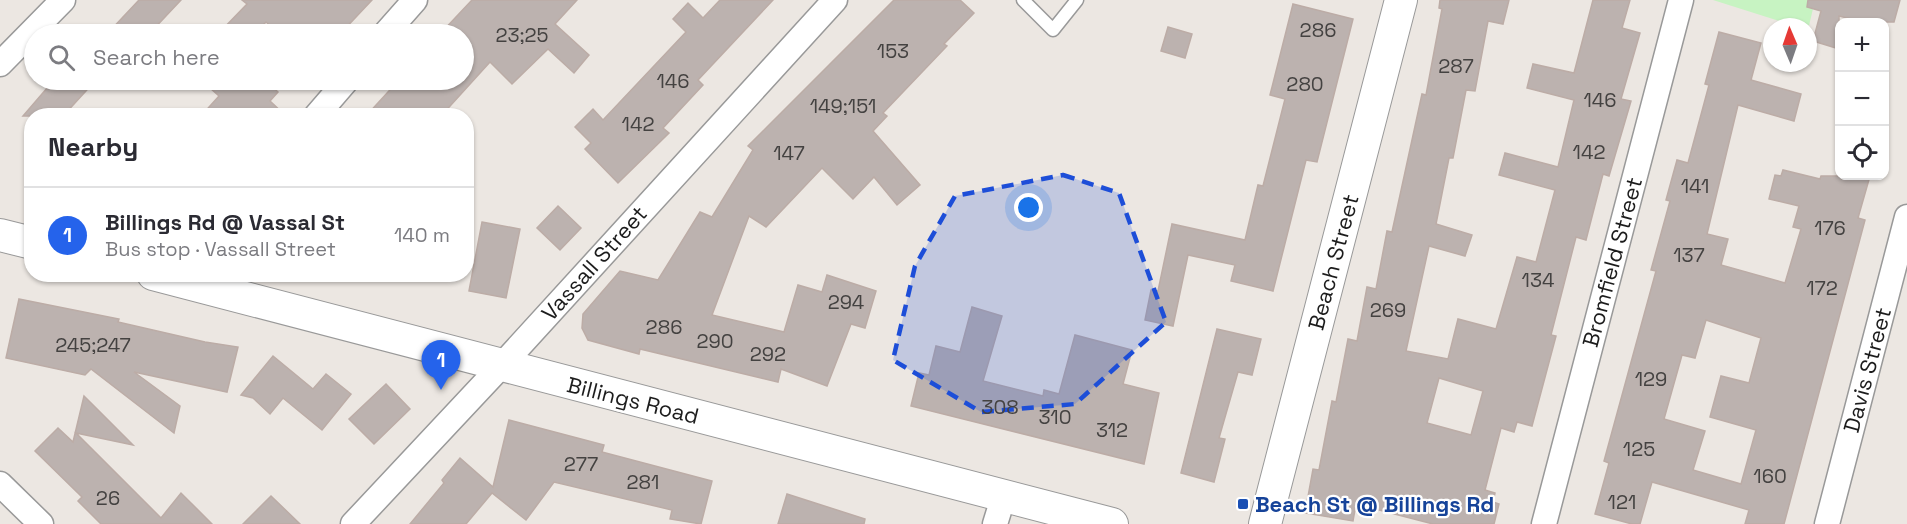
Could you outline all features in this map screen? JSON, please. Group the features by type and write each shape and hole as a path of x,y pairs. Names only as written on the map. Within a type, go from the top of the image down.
{"street":[{"path":"39,24 63,0"},
{"path":"394,24 415,0"},
{"name":"Vassall Street","path":"353,524 502,366 835,0"},
{"name":"Beach Street","path":"1265,524 1401,0"},
{"name":"Bromfield Street","path":"1544,524 1681,0"},
{"path":"0,64 24,40"},
{"path":"323,108 338,90"},
{"name":"Davis Street","path":"1827,524 1907,217"},
{"path":"0,235 24,241"},
{"name":"Billings Road","path":"192,282 502,366 999,510 1112,524"},
{"path":"0,484 41,524"}],"lane":[{"path":"1023,0 1053,30 1077,0"}],"highlighted area":[{"path":"1063,175 1119,193 1166,322 1075,404 981,412 893,360 915,266 955,196"}],"green space":[{"path":"1713,0 1815,0 1811,18 1770,18"}],"building":[{"path":"139,0 181,0 158,24 116,24"},
{"path":"242,0 372,0 349,24 268,24 266,22 264,24 228,24 247,4"},
{"path":"472,0 577,0 555,24 589,55 574,73 548,49 512,84 490,62 474,80 474,24 449,24"},
{"path":"720,0 773,0 698,80 703,85 663,128 669,133 618,183 585,149 591,143 575,127 593,109 603,120 686,32 673,19 688,3 703,18"},
{"path":"894,0 960,0 974,13 944,44 947,46 883,113 887,116 873,131 920,185 897,205 874,177 853,199 822,168 766,227 749,216 712,315 784,332 798,285 822,292 827,275 876,291 865,328 851,324 827,386 781,369 778,382 640,349 639,354 588,340 582,328 583,314 620,271 658,280 700,212 712,217 753,150 748,146"},
{"path":"1440,0 1509,0 1503,24 1488,21 1475,91 1466,90 1453,158 1449,158 1436,224 1472,235 1465,256 1429,246 1406,351 1448,359 1458,319 1496,329 1517,257 1536,262 1555,190 1499,175 1505,153 1558,167 1574,100 1527,88 1533,64 1574,73 1593,0 1630,0 1622,28 1640,33 1621,99 1631,101 1609,176 1603,174 1586,240 1576,237 1551,335 1556,336 1532,426 1517,422 1514,432 1501,428 1485,490 1495,493 1493,502 1499,504 1494,524 1433,524 1356,504 1353,521 1305,513 1313,469 1319,470 1332,401 1336,402 1348,339 1357,341 1367,287 1376,289 1387,231 1392,232 1422,94 1426,95 1442,9 1439,8","holes":["1439,378 1483,391 1471,435 1427,423"]},
{"path":"1808,0 1900,0 1894,22 1889,22 1889,18 1839,16 1835,18 1835,48 1817,42 1817,26 1821,11 1807,7"},
{"path":"1293,4 1353,19 1317,162 1306,160 1273,291 1231,281 1235,265 1188,255 1173,326 1145,320 1151,290 1158,291 1172,224 1245,240 1258,185 1263,186 1285,99 1270,95"},
{"path":"1168,27 1192,34 1185,58 1161,51"},
{"path":"1719,32 1761,43 1751,80 1801,94 1794,121 1738,105 1707,234 1728,239 1721,265 1785,283 1801,229 1793,227 1799,206 1769,199 1775,175 1781,176 1783,170 1820,179 1821,176 1835,176 1835,180 1869,180 1858,218 1865,220 1784,524 1745,524 1749,510 1652,482 1640,524 1632,524 1595,514 1609,463 1604,461 1656,271 1651,270 1670,201 1666,200 1677,160 1688,163 1709,85 1705,84","holes":["1706,320 1761,338 1749,383 1721,376 1710,417 1756,430 1741,484 1693,470 1705,431 1664,419 1682,355 1695,358"]},
{"path":"45,90 87,90 70,108 30,108"},
{"path":"212,90 276,90 278,92 270,101 277,108 208,108 219,96"},
{"path":"390,90 465,90 448,108 373,108"},
{"path":"558,206 581,228 560,250 537,228"},
{"path":"482,222 520,229 506,298 469,291 471,282 474,282 474,264"},
{"path":"19,299 119,319 118,322 205,342 238,347 227,392 134,372 180,406 174,433 91,369 85,375 6,358"},
{"path":"972,307 1002,316 983,381 1043,396 1044,390 1059,394 1075,335 1132,350 1123,384 1159,393 1144,464 911,406 919,373 929,375 936,346 960,352"},
{"path":"1217,329 1261,339 1252,375 1238,372 1219,438 1225,439 1214,482 1181,473"},
{"path":"273,356 313,389 326,374 351,394 322,430 283,398 270,414 253,398 241,395"},
{"path":"386,384 410,409 374,444 349,419"},
{"path":"84,396 133,445 76,433 161,518 181,493 212,524 101,524 78,501 82,497 35,451 58,428 73,442"},
{"path":"509,420 604,445 602,452 712,481 701,524 670,519 672,510 554,482 526,520 492,493 466,524 410,524 444,483 442,480 460,458 493,487"},
{"path":"787,494 865,519 864,524 778,524"},
{"path":"271,496 300,524 243,524"}],"place":[{"name":"Billings Rd @ Vassal St","path":"441,390"},
{"name":"Beach St @ Billings Rd","path":"1243,504"}]}
